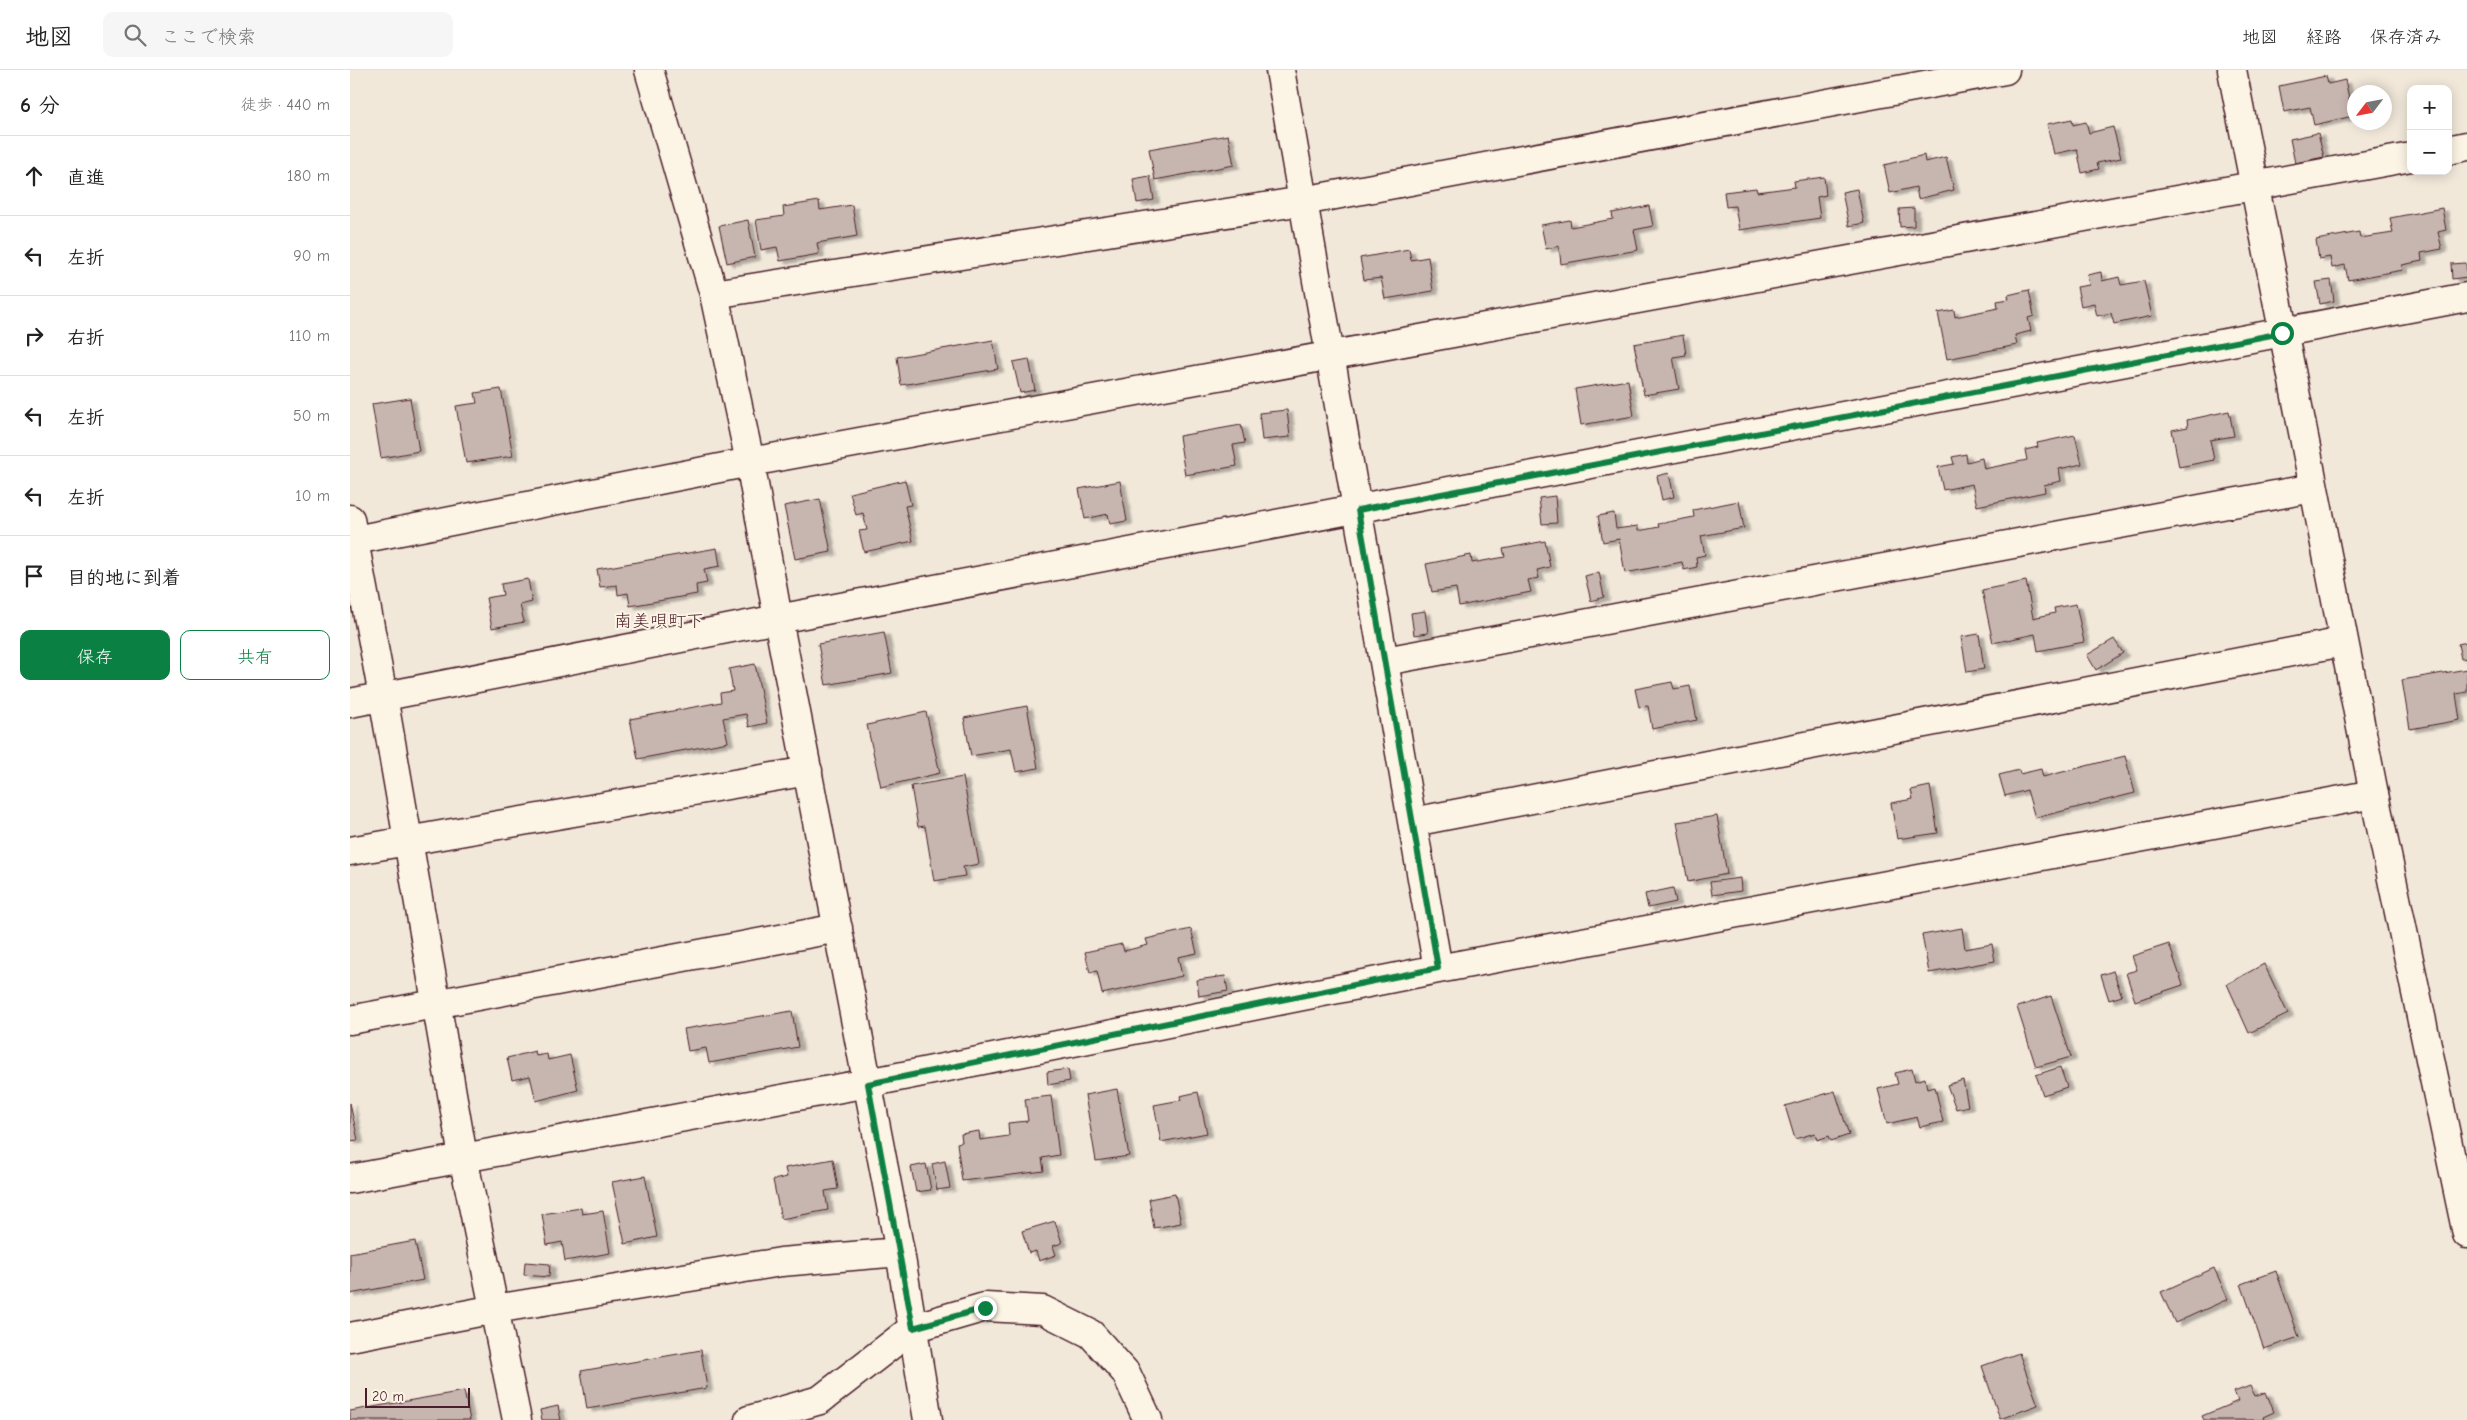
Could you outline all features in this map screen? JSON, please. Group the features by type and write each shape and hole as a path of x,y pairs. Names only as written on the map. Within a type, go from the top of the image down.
{"street":[{"path":"649,70 714,294 750,462 778,619 900,1252 928,1420"},
{"path":"1280,70 1438,968"},
{"path":"714,294 1303,201 2005,70"},
{"path":"2232,70 2343,642 2467,1234"},
{"path":"2452,149 2467,146"},
{"path":"518,1420 463,1157 383,696 351,533 750,462 2407,158"},
{"path":"350,703 778,619 1358,510 2467,297"},
{"path":"1385,661 2313,488"},
{"path":"1413,822 2343,642"},
{"path":"350,851 808,771"},
{"path":"350,1179 868,1084 1438,968 2374,794"},
{"path":"350,1020 838,928"},
{"path":"350,1337 495,1309 781,1262 900,1252"},
{"path":"748,1420 820,1400 913,1328 985,1308 1043,1310 1091,1334 1126,1373 1148,1420"}],"building":[{"path":"2326,76 2328,84 2345,80 2347,89 2347,117 2314,125 2310,107 2284,112 2279,86"},
{"path":"2072,119 2073,125 2086,122 2089,133 2113,127 2121,158 2097,163 2099,169 2082,173 2077,149 2054,154 2047,124"},
{"path":"2318,133 2324,157 2295,163 2290,139"},
{"path":"1228,135 1234,165 1155,180 1149,149"},
{"path":"1924,155 1925,162 1946,157 1954,190 1918,199 1916,187 1890,193 1884,165"},
{"path":"1150,176 1154,200 1137,203 1133,179"},
{"path":"1824,177 1826,195 1817,197 1820,218 1739,230 1735,206 1726,207 1724,192 1756,188 1757,192 1795,187 1794,181"},
{"path":"1857,189 1864,223 1849,226 1842,192"},
{"path":"819,201 820,210 852,205 857,236 817,243 819,254 780,261 777,247 761,250 756,220 784,216 783,207"},
{"path":"1649,206 1653,226 1634,230 1638,250 1561,264 1559,246 1546,249 1541,225 1570,220 1571,227 1613,219 1612,213"},
{"path":"1914,208 1914,226 1900,227 1899,209"},
{"path":"2442,208 2446,230 2438,232 2442,249 2421,253 2422,261 2402,265 2403,270 2348,280 2345,265 2332,268 2330,257 2319,259 2316,240 2359,232 2360,238 2393,233 2390,218"},
{"path":"748,220 755,257 727,263 719,226"},
{"path":"1409,249 1411,260 1428,257 1433,291 1385,299 1381,278 1364,280 1360,258"},
{"path":"2466,263 2467,277 2452,279 2451,264"},
{"path":"2101,272 2102,281 2119,277 2121,285 2144,281 2152,316 2114,324 2111,313 2097,316 2094,303 2081,306 2077,287 2089,285 2087,275"},
{"path":"2331,280 2334,301 2320,304 2316,282"},
{"path":"2029,290 2034,316 2028,318 2031,331 2015,335 2017,345 1947,359 1938,313 1954,310 1955,317 1998,308 1997,301 2009,299 2008,295"},
{"path":"1683,335 1686,355 1673,357 1679,389 1644,395 1634,344"},
{"path":"993,340 998,369 901,385 897,357"},
{"path":"1029,359 1035,390 1020,393 1013,362"},
{"path":"1628,380 1634,416 1581,425 1575,389"},
{"path":"501,389 513,456 466,463 456,406 477,403 475,393"},
{"path":"410,398 419,451 381,458 372,404"},
{"path":"1287,410 1290,437 1262,440 1259,413"},
{"path":"2229,411 2234,436 2210,440 2214,460 2179,467 2172,430 2188,427 2187,420"},
{"path":"1241,425 1245,443 1233,445 1237,466 1185,475 1179,436"},
{"path":"2075,435 2082,464 2059,469 2061,481 2044,485 2045,492 1977,506 1972,484 1943,490 1938,467 1954,464 1952,457 1966,454 1967,462 1982,458 1984,469 2027,460 2025,450 2038,447 2037,443"},
{"path":"1669,473 1674,497 1662,500 1657,476"},
{"path":"905,480 911,505 905,506 913,541 864,552 859,531 867,530 863,513 856,515 850,493"},
{"path":"1120,481 1127,521 1110,524 1108,514 1085,519 1079,489"},
{"path":"1555,496 1557,523 1542,524 1539,498"},
{"path":"820,499 831,552 795,559 784,506"},
{"path":"1739,501 1744,528 1701,536 1705,555 1696,557 1697,567 1684,570 1682,562 1625,573 1619,539 1603,542 1598,516 1614,513 1616,529 1638,526 1638,531 1659,527 1658,524 1694,517 1693,510"},
{"path":"1545,541 1550,567 1537,570 1539,578 1528,580 1531,592 1459,606 1456,588 1432,592 1426,564 1471,555 1472,563 1505,557 1503,549"},
{"path":"717,548 720,566 704,569 707,583 696,585 697,594 630,606 628,593 618,595 617,585 600,587 597,569"},
{"path":"1599,572 1604,597 1591,601 1585,576"},
{"path":"528,579 532,602 520,605 524,622 492,628 486,598 503,595 501,584"},
{"path":"2026,581 2033,618 2055,613 2054,608 2076,604 2084,642 2038,651 2035,634 1993,643 1982,590"},
{"path":"1425,611 1428,633 1414,635 1411,613"},
{"path":"884,632 892,673 826,685 818,644"},
{"path":"1979,634 1984,669 1967,672 1961,637"},
{"path":"2114,639 2123,653 2096,670 2087,655"},
{"path":"2467,642 2467,658 2461,659 2458,644"},
{"path":"755,664 767,723 749,727 746,714 723,718 728,742 638,759 630,719 721,702 720,693 733,691 729,669"},
{"path":"2467,669 2467,692 2456,694 2460,720 2410,729 2402,680"},
{"path":"1672,682 1674,689 1690,686 1697,720 1652,729 1648,706 1639,707 1635,689"},
{"path":"1027,706 1038,768 1016,772 1011,749 971,756 964,718"},
{"path":"926,712 940,773 881,787 867,725"},
{"path":"2125,756 2135,793 2035,818 2027,790 2005,796 1999,775 2019,770 2020,774 2041,769 2043,777"},
{"path":"963,777 979,864 963,867 965,876 934,881 925,826 918,827 911,786"},
{"path":"1930,786 1938,833 1897,839 1891,803 1913,799 1911,790"},
{"path":"1717,816 1727,874 1688,882 1677,822"},
{"path":"1740,878 1741,891 1712,895 1710,882"},
{"path":"1673,888 1676,902 1648,908 1645,894"},
{"path":"1962,928 1965,949 1992,944 1995,961 1929,973 1922,935"},
{"path":"1191,929 1197,953 1178,957 1182,976 1102,994 1097,971 1090,973 1085,952 1122,944 1124,951 1148,945 1146,939"},
{"path":"2169,944 2183,985 2135,1001 2126,973 2137,970 2132,956"},
{"path":"2264,964 2288,1014 2249,1033 2227,984"},
{"path":"2113,971 2122,996 2109,1000 2101,975"},
{"path":"1225,976 1228,991 1199,996 1197,980"},
{"path":"2051,996 2071,1057 2036,1067 2017,1007"},
{"path":"792,1011 798,1047 709,1063 706,1048 688,1051 684,1029"},
{"path":"535,1051 536,1056 547,1054 548,1060 570,1055 578,1090 536,1101 530,1076 512,1080 507,1058"},
{"path":"2060,1067 2067,1087 2043,1095 2036,1075"},
{"path":"1068,1069 1070,1081 1048,1085 1047,1072"},
{"path":"1912,1069 1915,1081 1925,1078 1927,1089 1935,1087 1943,1122 1920,1127 1917,1117 1887,1124 1878,1089 1898,1084 1895,1073"},
{"path":"1963,1080 1968,1106 1956,1109 1947,1085"},
{"path":"1117,1089 1129,1156 1096,1161 1085,1095"},
{"path":"1835,1091 1849,1135 1831,1141 1829,1136 1817,1140 1815,1133 1795,1139 1785,1106"},
{"path":"1198,1092 1207,1133 1161,1142 1154,1105 1181,1100 1180,1096"},
{"path":"1051,1096 1059,1155 1042,1158 1044,1171 962,1181 957,1143 962,1142 961,1134 979,1131 980,1140 1009,1136 1008,1123 1028,1121 1025,1099"},
{"path":"350,1103 358,1140 350,1141"},
{"path":"833,1159 838,1189 825,1191 828,1210 781,1219 773,1180 787,1177 785,1168"},
{"path":"945,1161 950,1188 937,1190 932,1164"},
{"path":"926,1164 931,1190 916,1192 911,1167"},
{"path":"645,1176 657,1237 625,1244 612,1182"},
{"path":"1175,1194 1181,1223 1154,1228 1149,1199"},
{"path":"581,1208 582,1214 603,1211 610,1253 565,1261 562,1242 547,1245 542,1214"},
{"path":"1055,1221 1062,1243 1053,1246 1056,1255 1039,1261 1036,1251 1029,1253 1022,1231"},
{"path":"415,1241 423,1280 350,1294 350,1253"},
{"path":"525,1262 550,1264 549,1277 524,1275"},
{"path":"2214,1268 2228,1299 2175,1323 2161,1292"},
{"path":"2276,1271 2299,1337 2264,1349 2241,1284"},
{"path":"701,1350 707,1388 587,1409 581,1371"},
{"path":"2019,1353 2038,1405 2000,1419 1982,1366"},
{"path":"2250,1386 2255,1396 2266,1392 2274,1412 2263,1417 2264,1420 2204,1420 2202,1416 2238,1401 2234,1392"},
{"path":"464,1391 470,1420 350,1420 350,1411"},
{"path":"558,1406 561,1420 542,1420 540,1410"}],"district":[{"name":"南美唄町下","path":"659,621"}],"route":[{"path":"985,1308 913,1328 868,1084 1438,968 1358,510 2282,333"}]}
